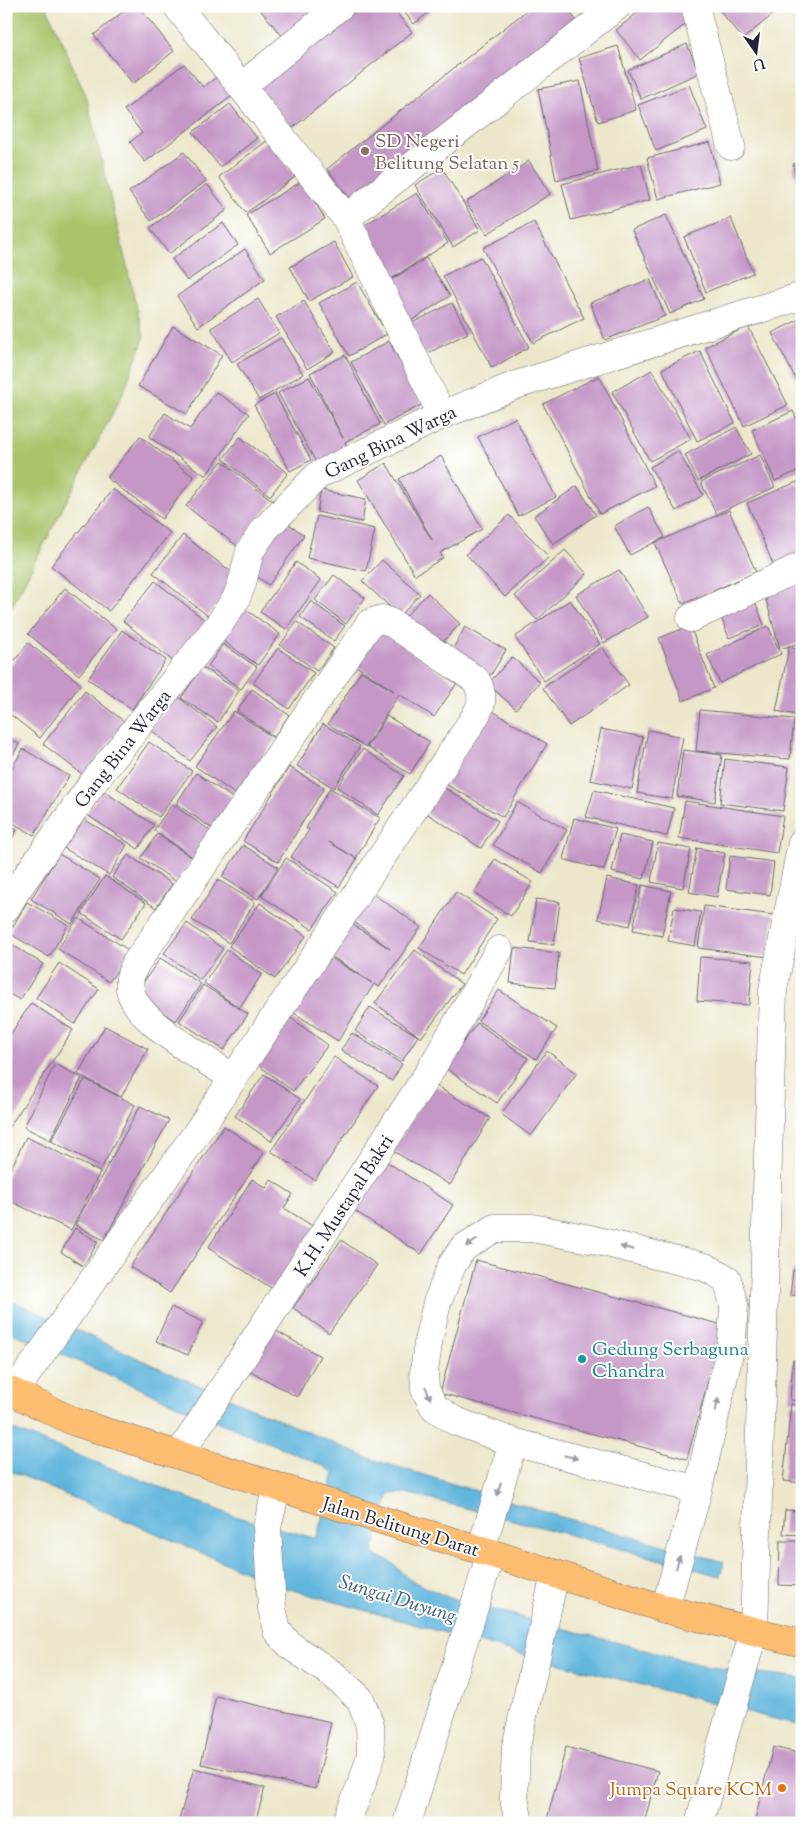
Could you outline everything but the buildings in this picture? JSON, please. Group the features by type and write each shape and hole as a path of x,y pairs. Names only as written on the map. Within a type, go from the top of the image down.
{"main road":[{"name":"Jalan Belitung Darat","path":"10,1391 75,1422 287,1490 665,1609 802,1643"}],"street":[{"path":"177,6 346,218 442,415"},
{"path":"241,87 340,6"},
{"path":"346,218 617,6"},
{"path":"695,6 731,146"},
{"name":"Gang Bina Warga","path":"6,908 92,784 220,623 239,591 250,551 265,528 318,476 442,415 516,385 802,296"},
{"path":"691,618 802,566"},
{"path":"10,1391 198,1132 481,708 482,692 476,680 390,622 382,619 370,623 136,963 130,976 130,989 133,1000 160,1029 234,1078"},
{"path":"699,1823 754,1632 774,990 800,872 802,843"},
{"name":"K.H. Mustapal Bakri","path":"179,1455 430,1071 499,950"},
{"path":"665,1609 698,1490 732,1340 734,1306 727,1279 706,1267 590,1239 532,1228 495,1228 463,1248 452,1265 437,1303 429,1337 424,1372 425,1389 434,1406 454,1421 513,1442 698,1490"},
{"path":"407,1823 477,1598 486,1552 513,1442"},
{"path":"287,1490 267,1527 272,1608 277,1632 291,1646 335,1676 360,1700 370,1725 371,1756 346,1823"},
{"path":"519,1823 514,1798 516,1747 555,1574"}],"green space":[{"path":"6,6 46,6 86,96 144,338 124,391 6,617"}],"water":[{"name":"Sungai Duyung","path":"6,1298 173,1374 368,1458 558,1516 724,1562 720,1576 406,1493 389,1494 373,1551 376,1556 390,1561 410,1580 450,1598 709,1667 802,1678 802,1726 502,1649 279,1586 6,1469 6,1427 234,1516 314,1538 317,1536 334,1473 322,1465 180,1406 6,1330"}],"place":[{"name":"SD Negeri Belitung Selatan 5","path":"365,151"},
{"name":"Gedung Serbaguna Chandra","path":"582,1359"},
{"name":"Jumpa Square KCM","path":"782,1788"}]}
